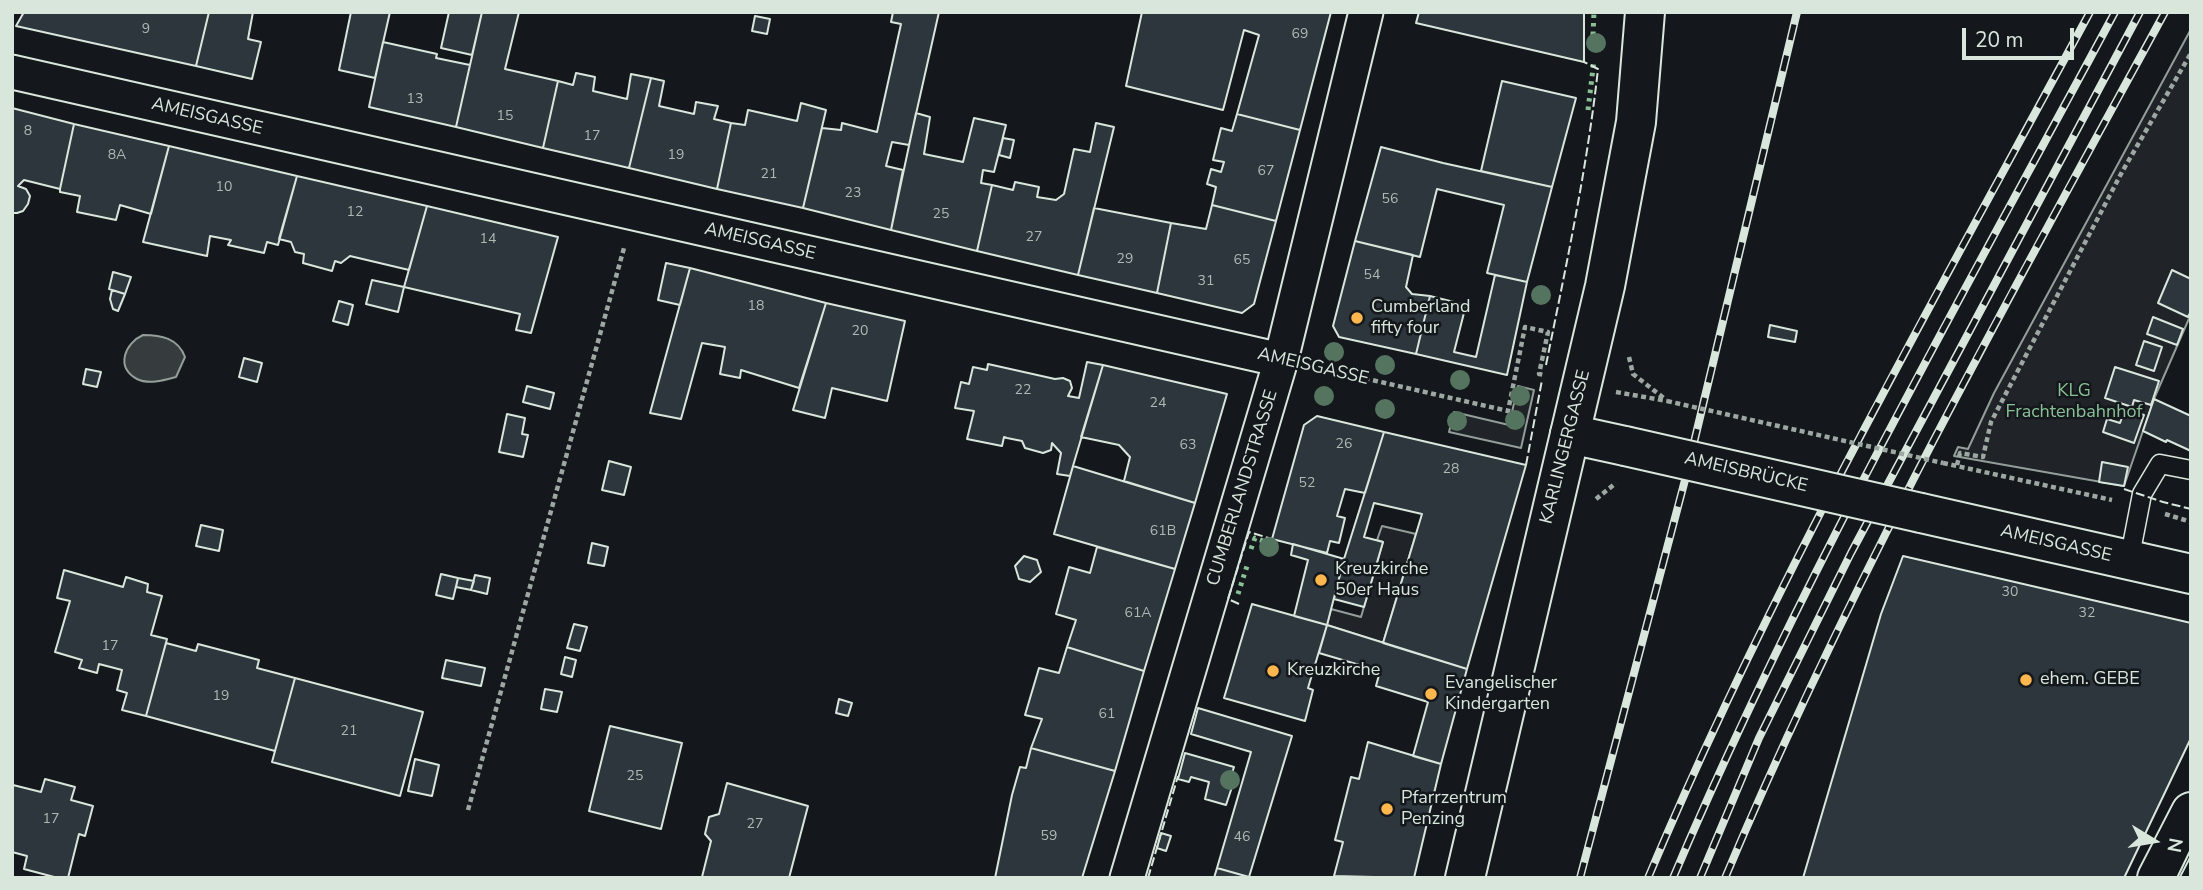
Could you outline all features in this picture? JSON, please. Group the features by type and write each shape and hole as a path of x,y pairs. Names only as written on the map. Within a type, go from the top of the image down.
{"main road":[{"name":"KARLINGERGASSE","path":"1465,878 1605,286 1636,122 1645,12"},
{"name":"AMEISBRÜCKE","path":"1570,434 1921,513"},
{"name":"AMEISGASSE","path":"1921,513 2191,575"},
{"path":"2157,878 2191,812"}],"street":[{"name":"CUMBERLANDSTRASSE","path":"1127,878 1281,360 1366,12"},
{"name":"AMEISGASSE","path":"12,72 1281,360"}],"lane":[{"path":"2129,561 2142,494 2160,464 2191,470"}],"path":[{"path":"1957,465 1960,453 1983,457 1991,422 1997,410 2122,172 2191,52"},
{"path":"468,810 634,213"},
{"name":"AMEISGASSE","path":"1281,360 1508,411 1525,327 1548,332 1539,374 1547,376"},
{"path":"1641,381 1667,401"},
{"path":"1637,394 2140,506"}],"green space":[{"name":"KLG Frachtenbahnhof","path":"2191,29 2191,314 2154,399 2124,486 1954,456 1958,447 1968,449 1994,393"},
{"path":"1518,386 1534,390 1521,448 1449,432 1454,412 1509,425"},
{"path":"1382,526 1416,534 1383,643 1327,625 1331,609 1361,617 1383,542 1377,540"}],"shaded area":[{"path":"143,335 162,337 173,342 182,351 185,357 176,377 147,382 130,374 124,362 127,349"}],"building":[{"path":"24,12 209,12 196,66 16,26"},
{"path":"209,12 253,12 248,39 261,42 252,79 196,66"},
{"path":"351,12 390,12 375,78 339,70"},
{"path":"449,12 482,12 472,55 441,48"},
{"path":"482,12 519,12 505,69 558,81 543,148 456,127"},
{"path":"893,12 939,12 909,145 892,142 886,166 903,170 891,230 803,208 822,128 841,130 842,123 877,132 901,24 891,22"},
{"path":"1142,12 1331,12 1300,130 1237,114 1259,35 1244,30 1223,110 1126,86"},
{"path":"1419,12 1584,12 1584,62 1416,23"},
{"path":"755,16 770,19 767,34 752,31"},
{"path":"383,42 437,54 436,58 470,65 456,127 369,107"},
{"path":"576,73 595,77 593,91 627,99 631,74 651,78 629,168 543,148 558,81 573,85"},
{"path":"651,78 664,81 659,106 694,114 696,102 718,106 714,119 731,123 717,189 629,168"},
{"path":"1502,81 1576,98 1552,187 1481,171"},
{"path":"801,103 826,110 803,208 717,189 731,123 745,125 748,110 797,121"},
{"path":"12,108 74,124 60,189 24,180 18,186 26,189 30,196 23,211 17,213 12,213"},
{"path":"916,113 930,117 924,154 963,162 974,118 1006,125 994,172 983,170 981,183 992,185 977,251 891,230"},
{"path":"1237,114 1300,130 1276,221 1212,205 1216,187 1207,184 1211,169 1221,172 1224,162 1213,160 1221,128 1232,131"},
{"path":"1096,123 1114,127 1078,275 977,251 992,185 1013,190 1015,182 1039,187 1037,197 1056,200 1064,194 1074,149 1090,152"},
{"path":"74,124 169,146 151,214 120,205 116,220 77,212 80,196 60,192"},
{"path":"1003,138 1014,140 1010,158 999,155"},
{"path":"169,146 297,176 278,245 267,242 264,253 228,245 231,240 210,236 207,256 143,242"},
{"path":"1381,147 1552,187 1527,282 1487,273 1504,205 1437,189 1420,257 1355,241"},
{"path":"297,176 427,206 409,270 350,256 341,263 335,261 332,271 303,263 304,254 295,252 291,242 279,239"},
{"path":"1212,205 1276,221 1254,304 1242,313 1157,293 1171,223 1206,229"},
{"path":"427,206 558,237 531,333 516,330 520,314 404,287"},
{"path":"1094,208 1171,223 1157,293 1078,275"},
{"path":"1355,241 1413,255 1406,287 1412,294 1430,296 1416,354 1339,337 1333,326"},
{"path":"666,263 690,268 680,305 658,300"},
{"path":"690,268 826,303 799,388 741,370 740,378 720,374 725,347 702,343 681,419 650,413"},
{"path":"2172,270 2191,279 2191,311 2188,317 2158,303"},
{"path":"113,272 131,277 125,294 109,289"},
{"path":"1495,275 1527,282 1507,375 1416,354 1430,296 1466,305 1454,352 1476,357"},
{"path":"372,280 404,287 398,312 366,304"},
{"path":"112,290 125,294 118,311 113,309 110,299"},
{"path":"339,301 353,305 348,325 333,321"},
{"path":"826,303 905,321 887,401 832,388 825,418 793,410"},
{"path":"2153,317 2183,329 2177,345 2147,334"},
{"path":"1770,325 1797,331 1795,342 1768,337"},
{"path":"2144,341 2162,347 2154,371 2136,365"},
{"path":"244,358 262,363 257,382 239,377"},
{"path":"1087,362 1103,365 1070,476 1057,474 1061,453 1052,443 1051,450 1043,453 1025,448 1022,441 1004,437 1002,446 967,439 974,411 955,408 961,382 969,384 973,367 987,370 988,364 1055,379 1063,378 1070,381 1072,388 1068,396 1079,398"},
{"path":"1103,365 1227,394 1195,503 1124,481 1130,457 1119,445 1081,437"},
{"path":"2115,367 2159,381 2151,405 2134,400 2132,407 2105,398"},
{"path":"86,369 101,372 97,387 83,384"},
{"path":"527,386 554,393 550,409 523,402"},
{"path":"2154,399 2191,416 2191,451 2143,431"},
{"path":"2125,409 2144,415 2134,443 2103,432 2107,419 2120,423"},
{"path":"507,414 525,418 522,434 528,435 523,457 499,452"},
{"path":"1317,416 1384,432 1365,493 1345,489 1337,516 1345,518 1339,543 1330,541 1327,553 1272,539 1304,425"},
{"path":"1384,432 1526,465 1467,669 1383,643 1422,514 1374,503 1364,537 1383,542 1364,607 1334,599"},
{"path":"609,461 631,467 624,495 602,490"},
{"path":"2102,462 2128,467 2124,486 2099,482"},
{"path":"1073,466 1195,503 1175,569 1054,534"},
{"path":"201,525 223,530 219,551 196,546"},
{"path":"592,543 608,547 604,566 588,563"},
{"name":"Kreuzkirche 50er Haus","path":"1293,544 1344,559 1327,625 1294,616 1308,560 1291,555"},
{"path":"1097,547 1175,569 1144,671 1067,647 1076,620 1056,614 1069,567 1090,573"},
{"path":"1024,556 1037,560 1041,572 1030,582 1019,579 1015,566"},
{"name":"ehem. GEBE","path":"1903,556 2191,623 2191,738 2124,878 1803,878 1881,614"},
{"path":"64,570 123,587 126,577 148,584 147,592 162,596 151,635 167,639 146,716 122,710 127,693 117,690 122,670 99,664 97,673 79,668 82,660 55,652 70,601 57,598"},
{"path":"441,574 458,578 453,599 436,595"},
{"path":"475,575 490,578 487,594 471,590"},
{"path":"458,578 474,581 471,590 456,587"},
{"name":"Kreuzkirche","path":"1252,604 1327,625 1308,688 1313,690 1305,721 1224,698"},
{"path":"574,624 587,627 580,651 567,648"},
{"name":"Evangelischer Kindergarten","path":"1327,625 1467,669 1441,764 1413,756 1428,702 1376,686 1380,671 1319,653"},
{"path":"166,643 196,651 198,644 259,660 257,668 295,678 275,751 146,716"},
{"path":"1067,647 1144,671 1115,771 1031,748 1042,719 1025,715 1039,668 1059,673"},
{"path":"565,657 576,660 572,677 561,674"},
{"path":"446,660 485,668 481,686 442,678"},
{"path":"295,678 423,712 400,796 272,762"},
{"path":"545,689 562,692 557,712 541,709"},
{"path":"839,699 852,703 848,716 836,713"},
{"path":"1198,708 1292,736 1249,877 1217,868 1251,752 1191,734"},
{"path":"610,726 682,743 661,829 589,811"},
{"name":"Pfarrzentrum Penzing","path":"1368,742 1441,764 1414,878 1334,876 1343,842 1335,840 1351,777 1359,779"},
{"path":"1031,748 1115,771 1082,878 995,878 1012,795 1020,767 1026,768"},
{"path":"1185,753 1234,767 1228,786 1232,787 1226,805 1205,799 1209,782 1191,777 1189,782 1178,779"},
{"path":"415,759 439,765 432,796 408,791"},
{"path":"45,779 75,787 71,800 93,806 85,836 79,834 68,878 24,869 27,856 12,852 13,785 41,792"},
{"path":"727,783 808,806 789,878 702,877 711,841 705,834 709,817 719,814"},
{"path":"1161,833 1171,836 1166,851 1157,848"},
{"path":"1217,868 1249,877 1249,878 1214,878"}],"tram line":[{"path":"2177,878 2191,849"}],"railway":[{"path":"1580,878 1685,480 1797,12"},
{"path":"1648,878 1749,657 1858,440 2090,12"},
{"path":"1673,878 1722,767 1828,548 1941,332 2115,12"},
{"path":"1700,878 1759,738 1851,553 2140,12"},
{"path":"1725,878 1825,656 1879,547 1991,332 2165,12"}],"hedge":[{"path":"1593,35 1594,12"},
{"path":"1588,110 1594,60"},
{"path":"1251,549 1255,538 1263,541"},
{"path":"1238,594 1247,566"}],"fence":[{"path":"1546,365 1588,144 1598,69 1584,62"},
{"path":"1526,465 1542,380"},
{"path":"2124,489 2191,509"},
{"path":"1239,604 1228,599 1249,532 1272,539"},
{"path":"1148,878 1178,776"}],"place":[{"name":"Cumberland fifty four","path":"1357,318"},
{"name":"Kreuzkirche 50er Haus","path":"1321,580"},
{"name":"Kreuzkirche","path":"1273,671"},
{"name":"ehem. GEBE","path":"2026,680"},
{"name":"Evangelischer Kindergarten","path":"1431,694"},
{"name":"Pfarrzentrum Penzing","path":"1387,809"}]}
